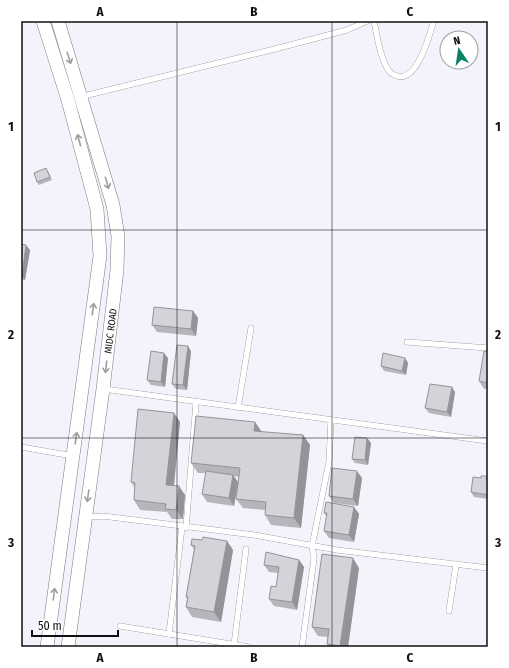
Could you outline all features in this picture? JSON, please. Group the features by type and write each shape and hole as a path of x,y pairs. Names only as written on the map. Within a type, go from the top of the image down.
{"street":[{"name":"MIDC ROAD","path":"42,21 68,100 98,209 100,256 47,647"},
{"name":"MIDC ROAD","path":"58,21 82,97 113,205 118,236 117,270 103,389 84,517 68,647"}],"lane":[{"path":"68,100 347,30 367,21"},
{"path":"374,21 385,65 391,74 400,77 409,74 417,66 434,21"},
{"path":"238,408 251,328"},
{"path":"407,342 488,348"},
{"path":"103,389 196,403 488,441"},
{"path":"169,634 184,528 196,403"},
{"path":"302,647 314,559 312,546 329,462 331,420"},
{"path":"21,447 73,456"},
{"path":"84,517 103,516 184,528 254,536 312,546 488,568"},
{"path":"234,644 246,549"},
{"path":"449,611 456,565"},
{"path":"120,626 249,647"}],"building":[{"path":"46,168 50,177 37,182 34,173"},
{"path":"21,244 26,245 22,276 21,276"},
{"path":"154,307 193,311 191,329 152,325"},
{"path":"177,345 188,346 183,385 172,384"},
{"path":"151,351 164,353 161,382 147,380"},
{"path":"484,351 488,352 488,383 479,381"},
{"path":"383,353 405,358 402,371 381,366"},
{"path":"430,384 452,387 447,412 425,408"},
{"path":"138,409 174,413 166,485 179,486 176,510 165,509 166,504 134,500 135,483 131,482"},
{"path":"196,416 255,422 254,431 303,435 294,518 265,515 266,502 236,499 240,468 191,463"},
{"path":"355,437 367,438 365,460 352,459"},
{"path":"332,468 357,471 353,499 329,496"},
{"path":"206,471 233,475 229,498 202,494"},
{"path":"481,476 487,476 488,495 471,492 473,477 481,478"},
{"path":"326,502 354,507 349,535 324,531 327,513 324,513"},
{"path":"203,537 227,541 214,612 186,607 188,597 186,597 195,546 191,545 192,539 202,540"},
{"path":"266,552 299,560 292,602 269,599 271,586 276,587 279,567 264,565"},
{"path":"322,554 353,558 340,646 327,644 329,629 312,627"}]}
